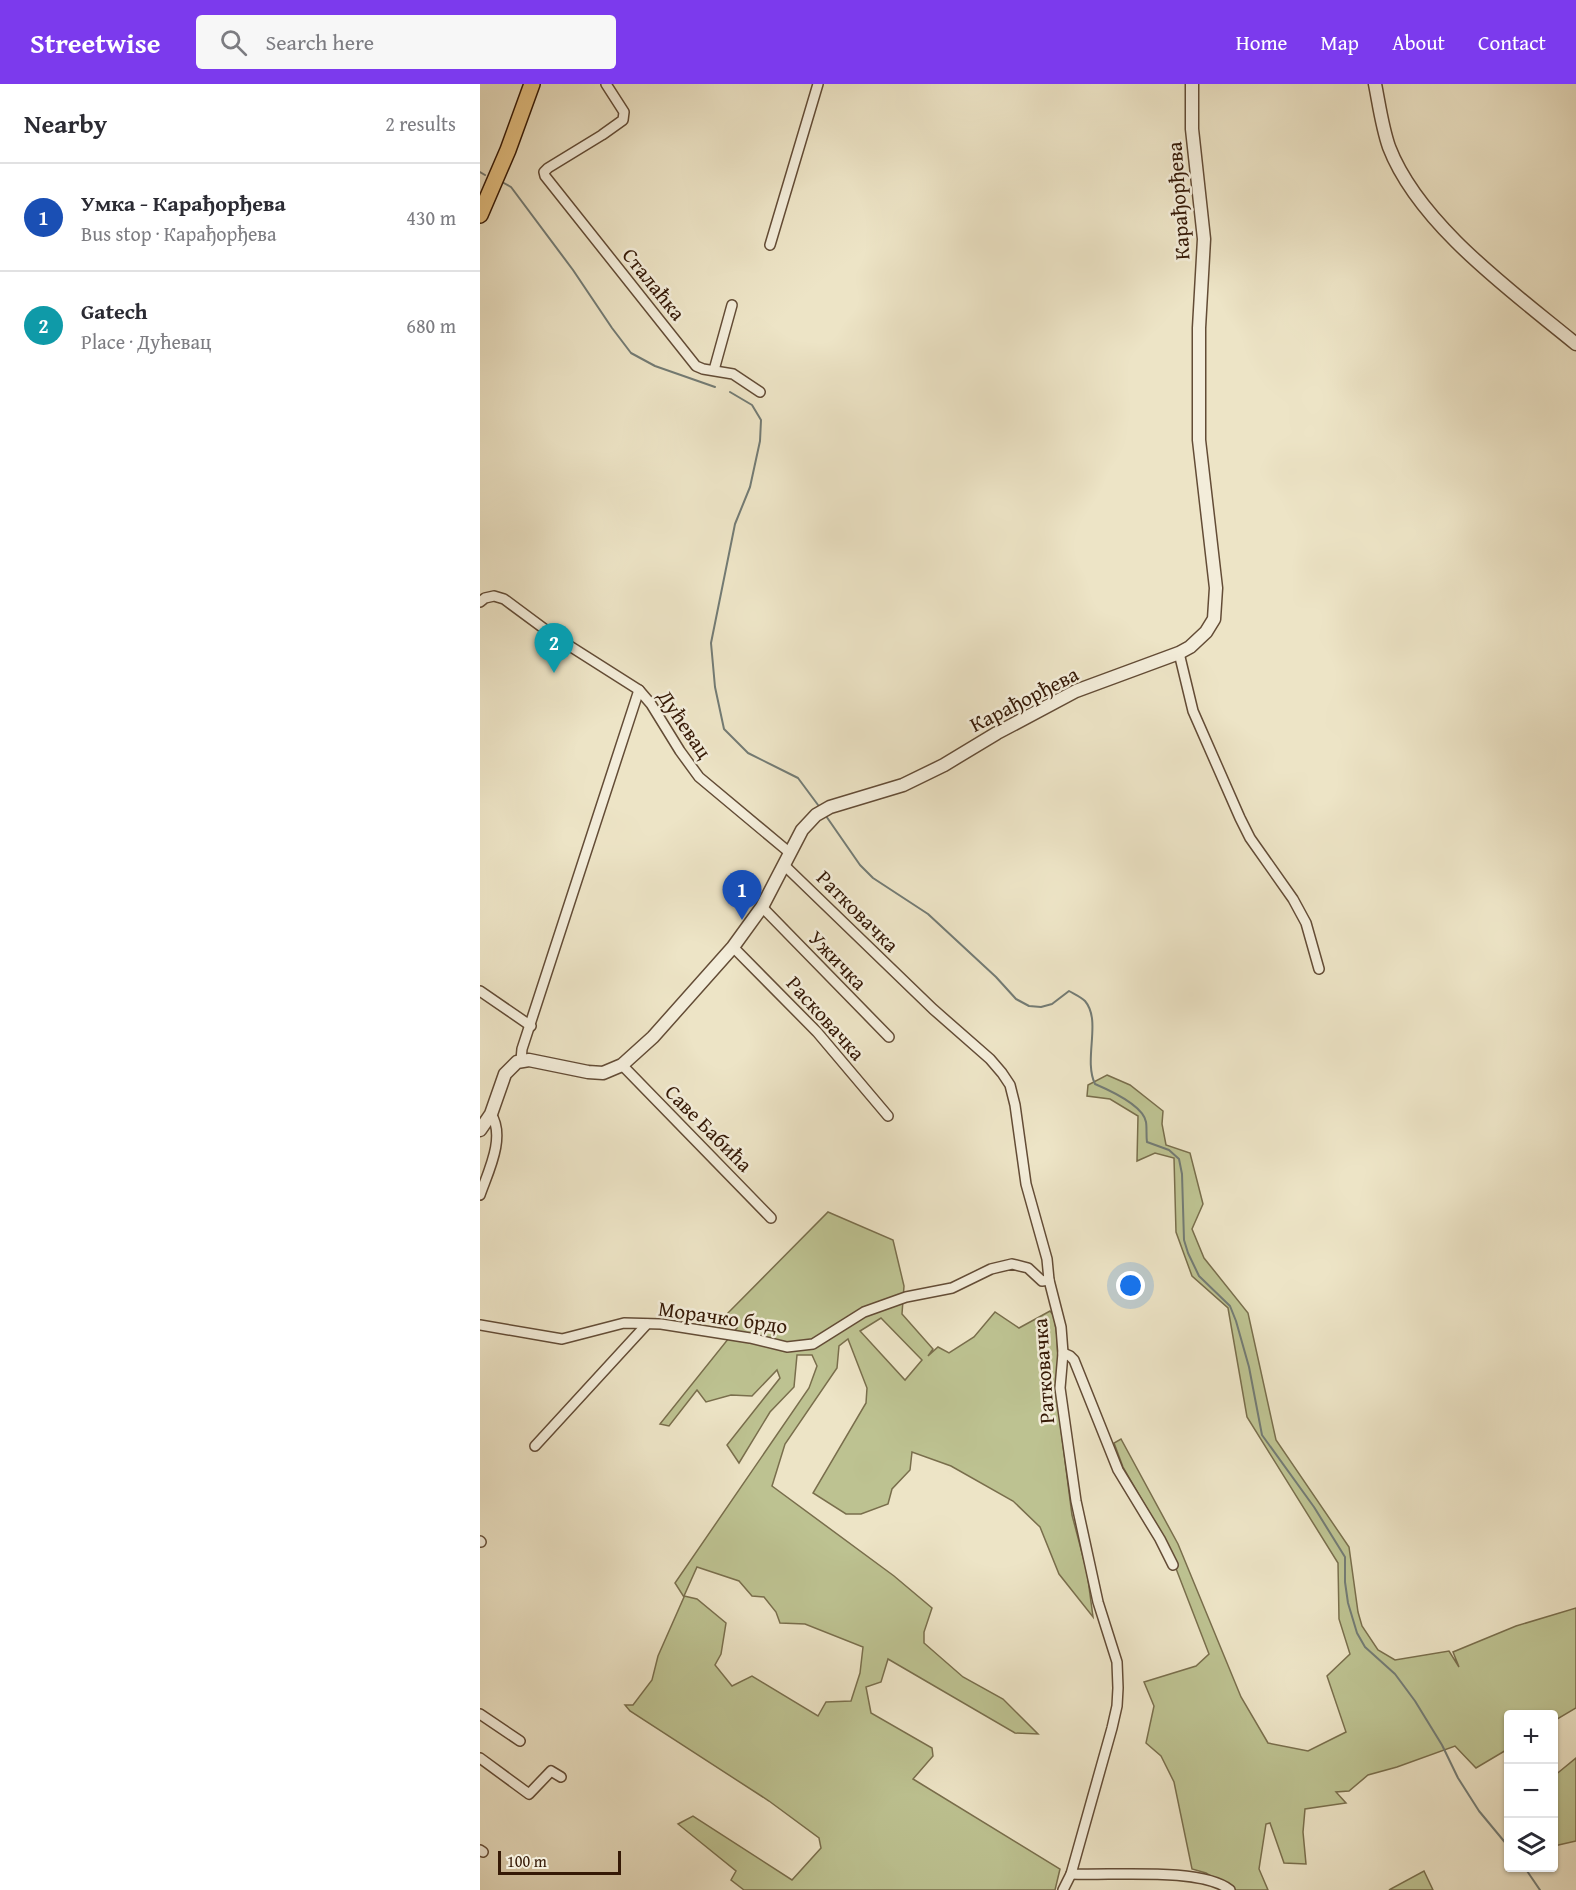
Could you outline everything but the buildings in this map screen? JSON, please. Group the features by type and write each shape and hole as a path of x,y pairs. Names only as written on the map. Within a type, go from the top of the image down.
{"main road":[{"path":"480,215 508,150 532,84"}],"street":[{"name":"Сталаћка","path":"606,84 624,111 623,120 548,168 544,172 545,176 696,366 733,374 760,392"},
{"path":"770,245 818,84"},
{"name":"Карађорђева","path":"522,1060 596,1073 606,1072 622,1065 653,1037 733,947 762,907 801,830 825,810 903,785 944,765 1076,691 1179,652 1199,639 1210,625 1216,610 1216,600 1199,440 1199,318 1204,239 1192,119 1192,84"},
{"path":"1375,84 1388,145 1398,167 1419,197 1450,235 1474,258 1576,344"},
{"path":"714,370 732,305"},
{"name":"Дућевац","path":"480,602 494,596 504,599 554,636 639,690 651,704 699,777 790,853"},
{"path":"1179,652 1193,711 1240,818 1250,838 1286,886 1298,907 1305,922 1319,969"},
{"path":"480,1130 491,1114 505,1074 512,1065 522,1060 522,1049 639,690"},
{"name":"Ратковачка","path":"784,865 909,987 990,1059 1010,1085 1026,1184 1047,1259 1049,1280 1061,1327 1063,1353 1060,1388 1076,1502 1098,1602 1117,1662 1118,1688 1112,1728 1071,1874 1063,1890"},
{"name":"Ужичка","path":"762,907 889,1037"},
{"name":"Расковачка","path":"733,947 817,1032 888,1116"},
{"path":"480,991 531,1026"},
{"name":"Саве Бабића","path":"622,1065 771,1218"},
{"path":"480,1195 495,1147 497,1126 491,1114"},
{"name":"Морачко брдо","path":"480,1325 562,1339 624,1323 661,1324 750,1338 787,1347 813,1344 864,1312 906,1297 952,1287 991,1269 1012,1264 1028,1268 1042,1281 1049,1280"},
{"path":"535,1446 647,1324"},
{"path":"1063,1353 1074,1360 1118,1470 1173,1565"},
{"path":"480,1714 520,1741"},
{"path":"480,1758 528,1793 532,1793 550,1771 561,1777"},
{"path":"1071,1874 1191,1876 1212,1880 1230,1890"}],"green space":[{"path":"1107,1075 1130,1085 1163,1111 1162,1124 1166,1145 1190,1153 1203,1204 1192,1229 1204,1258 1248,1313 1276,1440 1349,1547 1358,1612 1362,1626 1378,1650 1395,1660 1449,1651 1459,1667 1453,1652 1516,1626 1576,1608 1576,1708 1558,1719 1558,1710 1504,1710 1504,1751 1476,1768 1455,1746 1368,1775 1349,1791 1336,1792 1346,1803 1305,1809 1303,1832 1306,1864 1284,1863 1270,1823 1266,1824 1259,1869 1268,1890 1233,1890 1206,1873 1192,1869 1174,1782 1161,1756 1146,1743 1154,1706 1144,1682 1196,1666 1209,1654 1165,1540 1123,1467 1114,1443 1121,1439 1178,1544 1241,1697 1268,1743 1308,1751 1346,1732 1327,1676 1350,1654 1339,1619 1338,1563 1247,1417 1228,1308 1192,1276 1176,1232 1174,1158 1155,1153 1137,1161 1138,1116 1110,1099 1087,1096 1088,1085"},
{"path":"828,1212 893,1240 904,1286 902,1314 933,1349 928,1356 938,1347 949,1353 974,1337 995,1312 1019,1328 1050,1311 1054,1316 1057,1336 1060,1422 1072,1515 1087,1572 1093,1617 1059,1574 1040,1527 1013,1501 951,1466 912,1452 910,1470 892,1489 888,1504 861,1514 846,1514 813,1493 866,1403 867,1388 848,1339 839,1346 837,1368 785,1444 772,1486 894,1576 932,1608 924,1632 924,1643 963,1677 1003,1699 1038,1734 1015,1733 888,1659 881,1682 866,1687 871,1713 932,1748 933,1756 913,1779 1060,1869 1055,1890 744,1890 731,1880 736,1871 678,1824 693,1816 792,1880 821,1848 819,1838 769,1801 630,1711 625,1705 633,1705 652,1680 658,1656 684,1597 675,1583 809,1388 817,1366 812,1355 797,1355 794,1387 770,1412 739,1463 727,1445 780,1378 777,1370 752,1396 731,1395 706,1402 697,1390 669,1426 660,1424 737,1328 718,1323","holes":["881,1318 922,1360 905,1380 860,1331","697,1567 739,1581 752,1596 764,1597 776,1612 780,1623 805,1624 863,1647 860,1673 851,1701 826,1702 818,1716 752,1676 732,1686 715,1665 721,1654 726,1623 697,1599 684,1596"]},
{"path":"1576,1758 1576,1841 1558,1845 1558,1818 1558,1773"},
{"path":"1424,1871 1433,1890 1389,1890"}],"waterway":[{"path":"480,172 485,175"},
{"path":"502,182 511,187 631,353 655,366 715,387"},
{"path":"730,392 752,405 761,420 760,441 750,487 735,524 711,643 715,687 724,729 748,753 798,778 821,809"},
{"path":"826,816 860,865 873,878 928,914 996,977 1016,999 1029,1006 1041,1007 1052,1004 1069,991 1085,1001 1092,1019 1091,1063 1095,1084 1125,1099 1139,1110 1146,1122 1147,1142 1169,1150 1179,1159 1182,1174 1184,1240 1188,1253 1199,1276 1230,1306 1249,1367 1262,1435 1314,1507 1345,1557 1348,1603 1357,1633 1365,1647 1395,1674 1415,1701 1442,1745 1458,1778 1479,1811 1504,1841"},
{"path":"1528,1872 1540,1890"}],"place":[{"name":"Gatech","path":"554,673"},
{"name":"Умка - Карађорђева","path":"742,920"}]}
